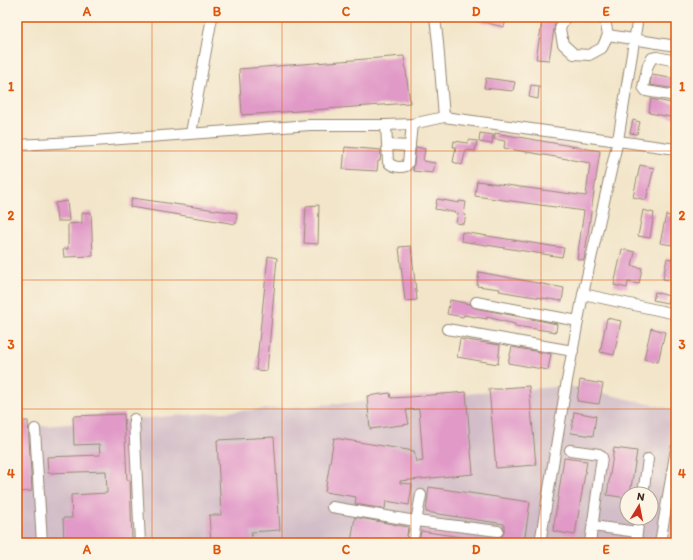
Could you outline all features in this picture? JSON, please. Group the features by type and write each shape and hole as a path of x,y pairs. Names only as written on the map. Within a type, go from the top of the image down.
{"street":[{"path":"191,134 212,17"},
{"path":"435,17 444,117"},
{"path":"565,17 560,29 562,44 574,54 589,55 602,48 608,35 605,20 602,17"},
{"path":"540,543 583,294 618,140 638,17"},
{"path":"608,35 676,46"},
{"path":"676,60 657,57 652,58 648,65 643,87 646,91 676,96"},
{"path":"17,145 191,134 310,124 412,124 444,117 676,149"},
{"path":"386,125 388,162 394,166 403,167 408,163 412,124"},
{"path":"388,145 410,146"},
{"path":"583,294 676,314"},
{"path":"476,302 578,321"},
{"path":"447,329 573,351"},
{"path":"134,419 140,543"},
{"path":"36,429 42,543"},
{"path":"660,543 676,449"},
{"path":"570,450 599,454 602,457 590,543"},
{"path":"644,486 648,459"},
{"path":"412,543 421,494"},
{"path":"332,508 416,521 498,531"},
{"path":"593,526 637,532"},
{"path":"636,543 638,526"}],"shaded area":[{"path":"566,386 676,410 676,543 17,543 17,428"}],"building":[{"path":"472,17 507,17 504,27 471,19"},
{"path":"543,17 556,17 549,60 536,59"},
{"path":"404,56 410,103 242,115 239,69"},
{"path":"652,75 676,79 676,89 650,85"},
{"path":"486,78 515,82 513,91 484,88"},
{"path":"531,85 539,86 538,99 529,97"},
{"path":"651,99 676,104 676,118 649,113"},
{"path":"633,120 640,122 637,134 630,133"},
{"path":"480,133 493,135 492,144 479,142"},
{"path":"495,133 600,151 584,260 577,259 584,211 475,196 477,181 586,196 590,163 504,148 505,141 494,139"},
{"path":"469,140 477,141 475,151 466,150 462,165 453,162 456,147 453,147 454,141 468,143"},
{"path":"345,147 381,150 377,171 343,169"},
{"path":"416,147 425,149 423,161 435,163 433,173 413,171"},
{"path":"640,165 654,168 646,200 633,197"},
{"path":"132,198 237,213 236,224 130,207"},
{"path":"437,199 459,203 459,201 466,202 464,224 456,223 458,213 435,209"},
{"path":"67,201 69,221 57,221 55,203"},
{"path":"319,205 318,244 304,243 306,206"},
{"path":"643,210 654,213 650,238 638,236"},
{"path":"91,212 93,256 64,257 63,249 68,249 68,224 82,223 82,213"},
{"path":"666,215 676,217 676,227 672,245 660,243"},
{"path":"462,232 564,248 562,257 461,241"},
{"path":"411,246 417,300 405,301 399,247"},
{"path":"622,249 635,252 632,266 642,268 639,284 628,282 627,288 614,285"},
{"path":"268,256 277,258 267,371 256,370"},
{"path":"667,258 676,260 676,270 673,281 663,279"},
{"path":"479,272 564,288 562,301 477,286"},
{"path":"655,292 669,296 667,303 653,300"},
{"path":"450,300 470,304 475,308 557,324 556,332 515,326 515,324 487,317 487,319 447,314"},
{"path":"607,318 621,321 614,355 600,352"},
{"path":"651,328 665,332 658,362 644,359"},
{"path":"460,339 500,345 498,364 457,357"},
{"path":"512,347 551,354 548,370 508,363"},
{"path":"580,380 603,384 599,404 577,401"},
{"path":"529,386 536,465 496,468 489,389"},
{"path":"466,392 473,474 400,481 400,483 412,484 409,505 386,501 385,509 355,504 356,497 325,492 334,438 414,451 416,462 423,461 419,409 406,410 409,424 370,429 367,396 390,393 391,398"},
{"path":"574,412 596,416 593,436 571,433"},
{"path":"124,414 127,480 130,480 132,540 64,543 63,518 72,518 71,495 107,493 106,471 48,473 47,457 100,455 99,444 74,445 73,416"},
{"path":"17,421 28,421 32,491 17,492"},
{"path":"274,437 280,530 251,532 252,543 211,543 209,515 221,515 217,440"},
{"path":"614,448 637,451 631,486 619,486 619,497 607,495"},
{"path":"564,458 587,461 575,535 553,531"},
{"path":"429,487 530,502 524,543 501,543 504,532 504,524 426,512"},
{"path":"355,517 408,527 406,543 351,543"},
{"path":"421,531 480,540 480,543 419,543"}]}
